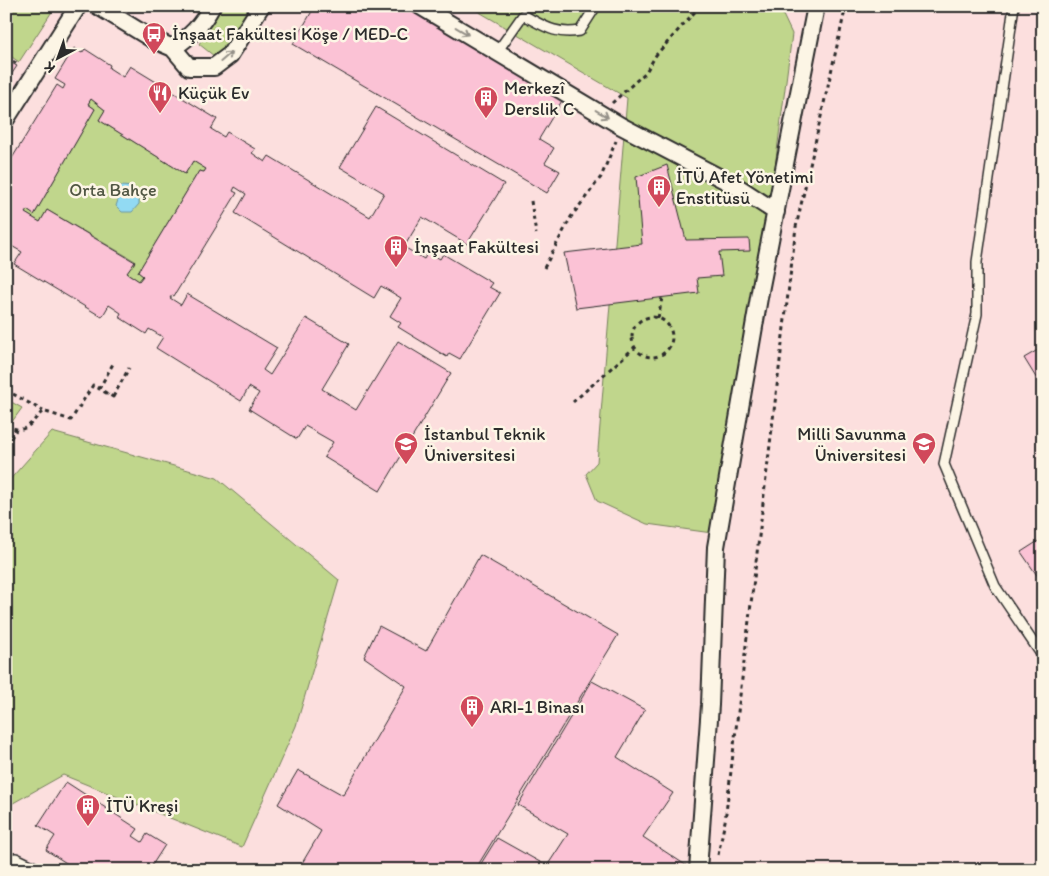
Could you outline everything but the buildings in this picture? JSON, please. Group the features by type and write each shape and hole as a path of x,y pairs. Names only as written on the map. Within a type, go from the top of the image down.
{"street":[{"path":"6,119 78,6"},
{"path":"98,6 152,39 173,48 189,67 214,67 230,55 261,6"},
{"path":"173,48 191,36 202,24 212,6"},
{"path":"420,6 621,126 736,186 776,212"},
{"path":"698,870 709,714 716,547 811,8"}],"lane":[{"path":"497,52 523,15 555,32 568,33 580,31 596,6"},
{"path":"1014,6 977,262 977,314 944,464 995,586 1043,657"},
{"path":"6,859 16,858 42,870"}],"path":[{"path":"600,113 646,72 656,54 700,6"},
{"path":"717,860 725,821 796,227 846,6"},
{"path":"6,57 19,66"},
{"path":"544,268 571,217 601,178 621,126"},
{"path":"531,202 536,234"},
{"path":"658,318 662,298"},
{"path":"645,318 658,318 664,322 672,333 670,346 661,355 648,357 635,347 632,338 635,326 645,318"},
{"path":"573,402 635,347"},
{"path":"99,389 114,362"},
{"path":"113,397 129,368"},
{"path":"6,390 43,411 71,420 93,386 113,397"},
{"path":"108,394 113,397"},
{"path":"6,425 16,430 24,429 43,411"},
{"path":"6,445 16,430"}],"shaded area":[{"name":"İstanbul Teknik Üniversitesi","path":"6,6 1043,6 1043,870 6,870"}],"green space":[{"path":"6,6 46,6 53,10 19,62 6,53"},
{"path":"221,6 250,6 223,53 214,56 199,44"},
{"path":"469,6 785,6 783,15 792,34 773,182 712,533 647,524 597,501 586,474 597,462 627,98"},
{"name":"Orta Bahçe","path":"91,99 105,110 99,120 185,174 193,161 206,169 204,172 199,171 138,272 143,276 139,281 127,273 135,261 47,210 40,222 25,213 27,210 34,215 95,109 88,104"},
{"path":"6,399 22,408 6,430"},
{"path":"52,432 217,478 339,580 296,726 242,847 63,775 6,807 6,484"}],"water":[{"path":"121,186 133,187 139,194 139,204 132,212 122,212 116,206 119,197 117,190"}],"place":[{"name":"İnşaat Fakültesi Köşe / MED-C","path":"154,55"},
{"name":"Küçük Ev","path":"160,114"},
{"name":"Merkezî Derslik C","path":"486,119"},
{"name":"İTÜ Afet Yönetimi Enstitüsü","path":"659,208"},
{"name":"İnşaat Fakültesi","path":"396,268"},
{"name":"İstanbul Teknik Üniversitesi","path":"406,465"},
{"name":"Milli Savunma Üniversitesi","path":"924,465"},
{"name":"ARI-1 Binası","path":"472,728"},
{"name":"İTÜ Kreşi","path":"88,827"}]}
